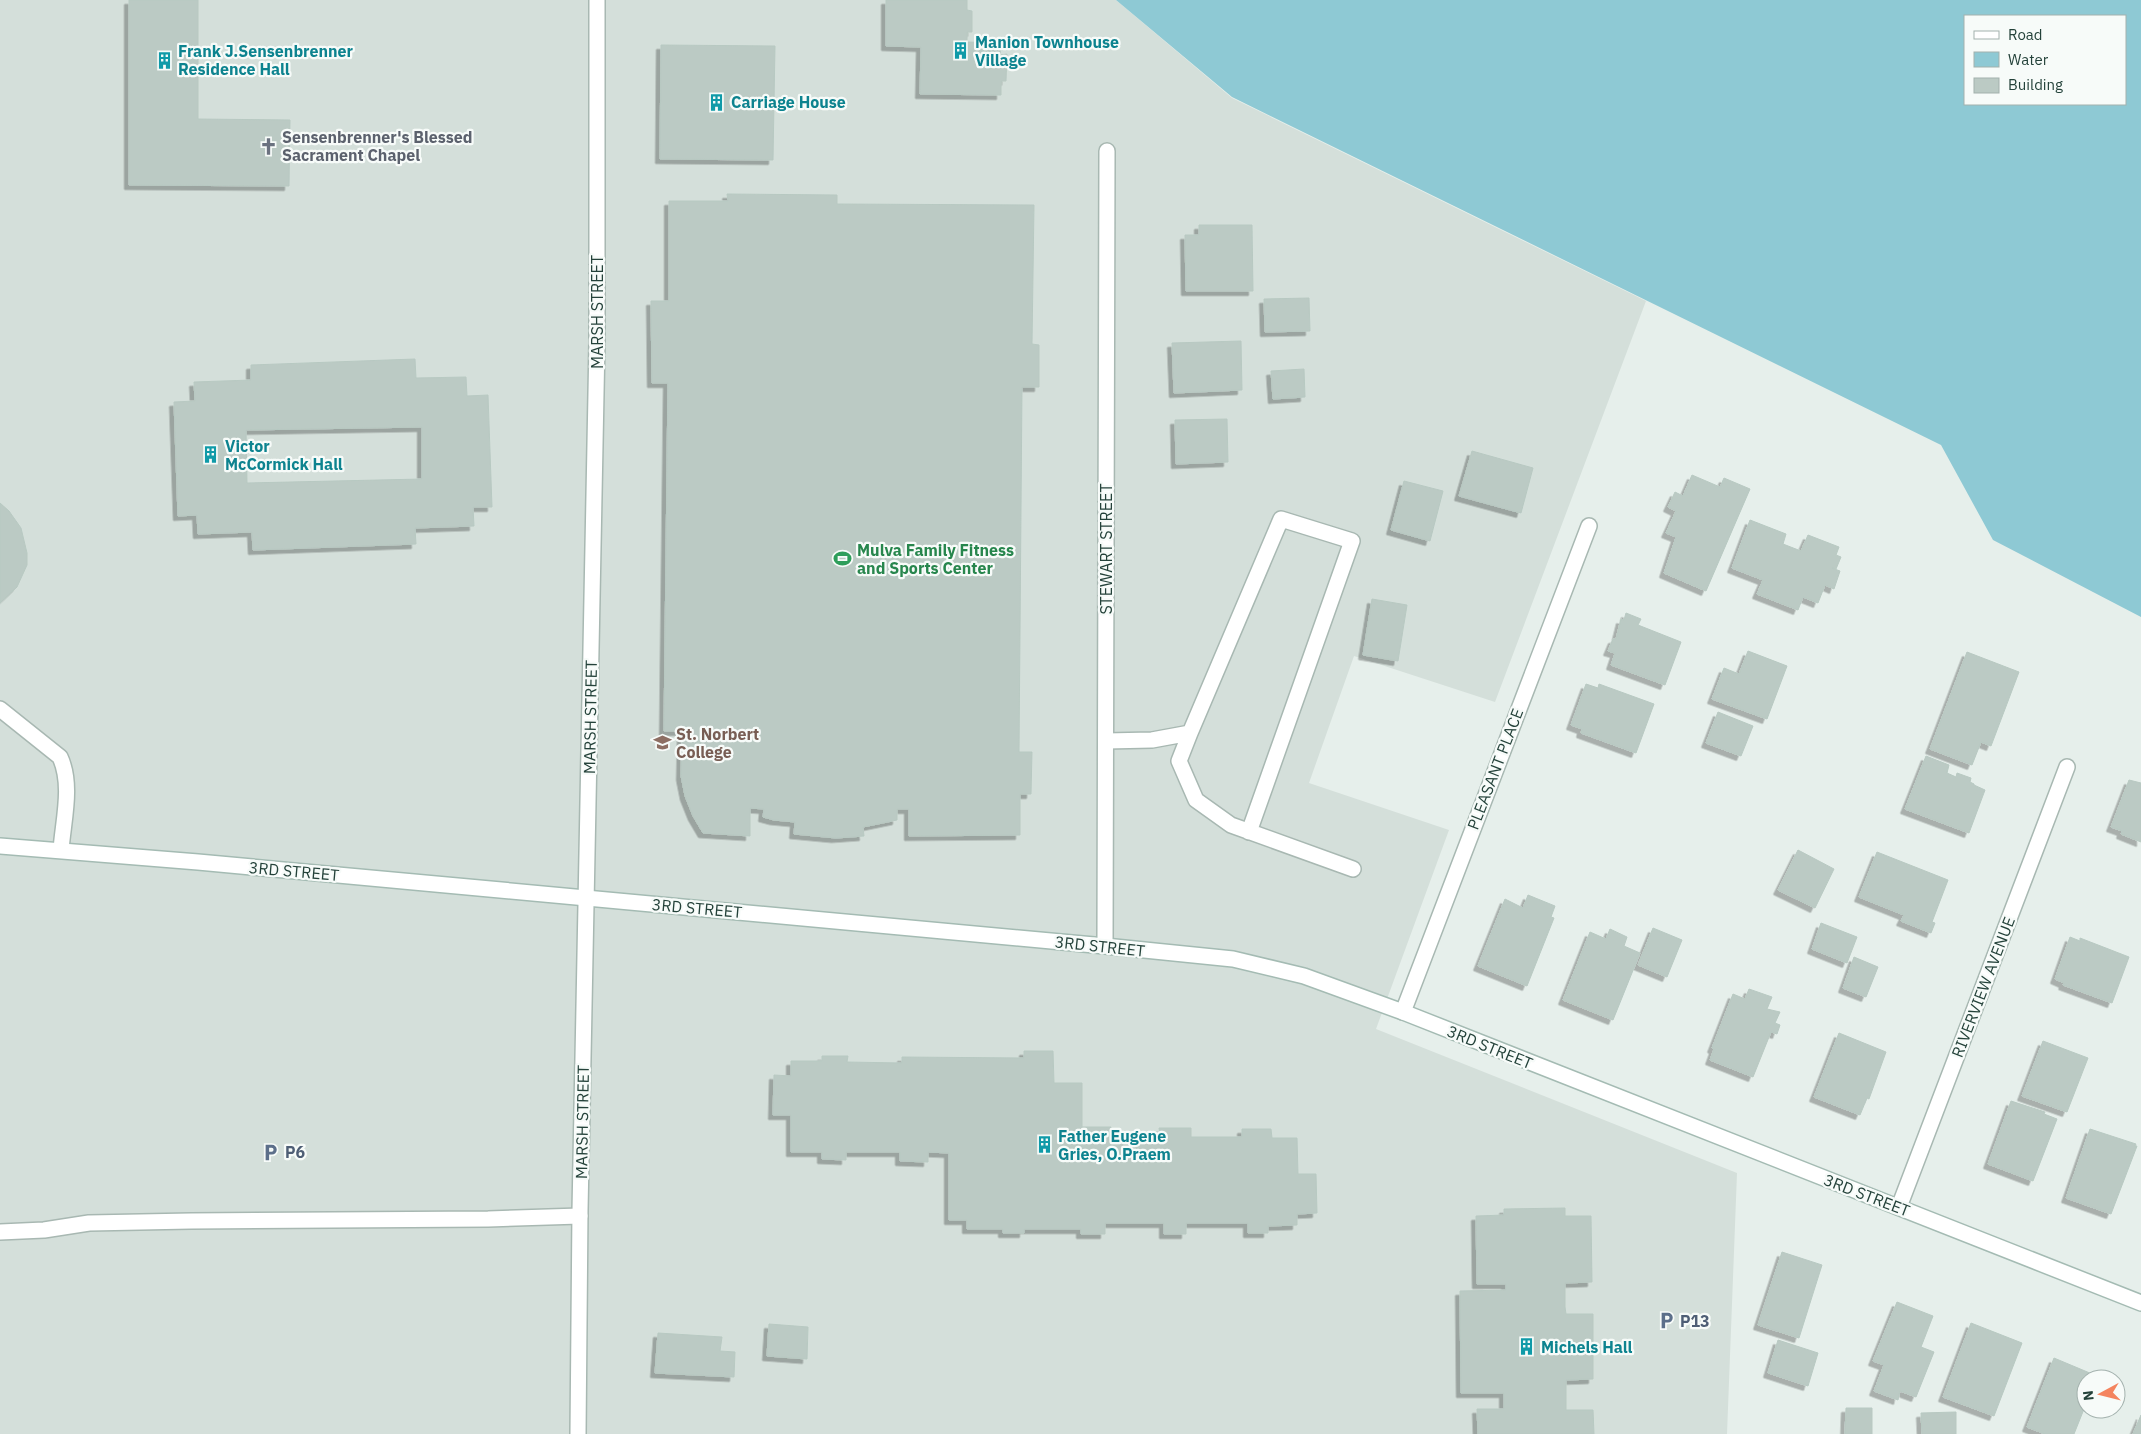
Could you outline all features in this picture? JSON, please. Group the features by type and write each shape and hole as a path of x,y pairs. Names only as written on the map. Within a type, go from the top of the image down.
{"street":[{"name":"MARSH STREET","path":"578,1434 580,1216 597,342 597,0"},
{"name":"STEWART STREET","path":"1105,946 1108,152"},
{"path":"1249,832 1352,541 1281,519 1179,761 1196,800 1231,825 1249,832 1353,869"},
{"name":"PLEASANT PLACE","path":"1403,1012 1588,526"},
{"path":"0,709 60,757 64,768 66,784 60,850"},
{"path":"1106,741 1152,740 1190,732"},
{"name":"RIVERVIEW AVENUE","path":"1899,1207 2067,767"},
{"name":"3RD STREET","path":"0,846 587,898 1233,959 1304,976 1403,1012 2141,1303"},
{"path":"0,1232 44,1230 89,1224 191,1220 479,1219 580,1216"}],"shaded area":[{"name":"St. Norbert College","path":"0,0 1116,0 1232,98 1646,301 1495,702 1354,656 1309,783 1449,830 1376,1029 1737,1173 1727,1434 0,1434"}],"water":[{"path":"1116,0 2141,0 2141,617 1993,540 1941,445 1232,97"}],"building":[{"name":"Frank J.Sensenbrenner Residence Hall","path":"129,0 198,0 198,119 290,120 289,186 129,185"},
{"name":"Manion Townhouse Village","path":"886,0 967,0 967,10 972,11 972,32 967,32 967,42 1001,43 1000,55 1007,54 1006,81 1001,81 1001,95 920,94 921,47 886,46"},
{"name":"Carriage House","path":"661,45 775,46 773,160 660,159"},
{"name":"Mulva Family Fitness and Sports Center","path":"727,194 837,195 837,204 1034,205 1032,344 1039,345 1039,387 1022,387 1019,752 1032,752 1031,794 1020,794 1020,835 909,836 909,809 897,809 897,820 863,827 864,836 836,838 794,834 795,822 763,817 764,809 750,808 750,836 703,833 693,816 685,796 681,776 682,731 664,731 668,383 652,383 651,301 669,301 669,201 728,201"},
{"path":"1199,225 1252,225 1253,291 1186,291 1185,235 1199,235"},
{"path":"1309,298 1310,331 1265,332 1264,299"},
{"path":"1241,341 1242,390 1174,393 1172,343"},
{"name":"Victor McCormick Hall","path":"415,359 416,378 466,377 467,396 488,395 492,507 473,507 474,526 415,528 416,544 253,550 252,532 198,534 197,515 178,516 174,402 195,401 194,382 251,380 251,365","holes":["422,427 422,479 247,483 246,430"]},
{"path":"1304,369 1305,397 1273,399 1271,371"},
{"path":"1227,419 1228,462 1176,464 1175,420"},
{"path":"1472,451 1533,468 1521,513 1459,496"},
{"path":"1692,475 1720,487 1724,478 1750,489 1706,591 1664,573 1676,537 1666,533 1676,511 1668,507 1675,492 1683,496"},
{"path":"1404,481 1443,491 1430,541 1391,530"},
{"path":"0,503 9,511 21,528 27,553 27,565 17,587 0,603"},
{"path":"1750,520 1786,534 1783,544 1801,551 1808,535 1839,547 1836,555 1841,557 1836,569 1832,568 1840,571 1834,589 1825,585 1818,603 1803,597 1798,610 1757,594 1763,580 1732,568"},
{"path":"1372,599 1407,605 1398,661 1363,655"},
{"path":"1626,613 1641,619 1638,625 1681,642 1665,685 1611,665 1615,653 1608,651 1613,639 1616,639 1621,619 1624,620"},
{"path":"1748,651 1787,666 1767,719 1712,699 1724,668 1739,674"},
{"path":"1967,652 2019,672 1991,746 1981,742 1972,765 1930,749"},
{"path":"1586,684 1598,688 1599,684 1654,704 1636,753 1581,733 1582,729 1571,725"},
{"path":"1718,712 1753,726 1741,756 1706,743"},
{"path":"1926,756 1949,765 1947,773 1956,777 1957,773 1971,778 1970,782 1985,790 1969,833 1905,809"},
{"path":"2129,780 2141,783 2141,842 2121,834 2122,831 2111,827"},
{"path":"1798,850 1834,869 1815,908 1778,890"},
{"path":"1877,852 1948,880 1932,922 1935,923 1931,933 1901,921 1904,915 1859,897"},
{"path":"1528,895 1555,906 1551,917 1554,918 1527,986 1478,966 1505,899 1523,908"},
{"path":"1821,923 1857,937 1847,963 1812,949"},
{"path":"1653,928 1682,940 1667,977 1638,965"},
{"path":"1610,929 1627,937 1624,946 1640,953 1613,1020 1563,1000 1590,932 1606,939"},
{"path":"2070,937 2080,941 2080,938 2129,957 2112,1003 2063,985 2064,983 2055,979"},
{"path":"1854,957 1878,967 1866,997 1843,988"},
{"path":"1749,989 1772,997 1767,1009 1780,1012 1775,1023 1780,1025 1777,1034 1771,1032 1753,1077 1710,1060 1714,1049 1712,1048 1733,994 1745,999"},
{"path":"1839,1033 1886,1052 1869,1099 1867,1098 1860,1115 1814,1097"},
{"path":"2043,1041 2088,1058 2067,1112 2022,1096"},
{"name":"Father Eugene Gries, O.Praem","path":"1024,1051 1053,1051 1054,1083 1082,1083 1082,1127 1111,1127 1111,1135 1160,1135 1159,1128 1191,1128 1191,1137 1242,1137 1242,1129 1271,1129 1272,1138 1297,1138 1298,1174 1316,1174 1317,1213 1297,1214 1297,1225 1268,1226 1268,1233 1248,1233 1248,1223 1186,1223 1186,1234 1164,1234 1164,1223 1105,1223 1105,1234 1081,1234 1081,1229 1024,1229 1024,1233 1003,1233 1003,1229 967,1229 967,1220 949,1220 949,1153 928,1152 928,1162 900,1161 900,1152 846,1152 846,1160 822,1159 822,1152 791,1152 791,1115 773,1115 774,1075 791,1076 791,1061 822,1061 822,1056 848,1056 847,1062 902,1063 902,1057 1024,1058"},
{"path":"2011,1101 2045,1112 2044,1114 2057,1119 2033,1181 1988,1164"},
{"path":"2090,1129 2136,1144 2135,1146 2137,1146 2111,1214 2066,1198"},
{"name":"Michels Hall","path":"1565,1208 1565,1216 1591,1216 1592,1282 1565,1283 1565,1307 1566,1314 1593,1314 1593,1379 1566,1380 1566,1410 1593,1410 1594,1434 1478,1434 1477,1409 1504,1409 1504,1393 1461,1393 1460,1291 1506,1290 1506,1284 1477,1284 1476,1216 1504,1215 1504,1209"},
{"path":"1782,1252 1822,1265 1799,1338 1758,1325"},
{"path":"1897,1302 1933,1316 1921,1347 1934,1352 1916,1397 1900,1391 1898,1400 1874,1391 1884,1365 1873,1361"},
{"path":"1971,1323 2022,1343 1994,1416 1943,1397"},
{"path":"769,1324 808,1327 807,1359 767,1356"},
{"path":"658,1333 722,1337 720,1351 735,1352 734,1377 655,1373"},
{"path":"1778,1340 1818,1353 1808,1386 1768,1373"},
{"path":"2054,1358 2080,1369 2076,1369 2076,1419 2080,1419 2074,1434 2045,1434 2027,1427"},
{"path":"1846,1408 1872,1408 1872,1434 1845,1434"},
{"path":"1956,1412 1956,1434 1922,1434 1921,1413"},
{"path":"2141,1415 2141,1434 2133,1434"}],"place":[{"name":"Manion Townhouse Village","path":"961,51"},
{"name":"Frank J.Sensenbrenner Residence Hall","path":"164,60"},
{"name":"Carriage House","path":"717,102"},
{"name":"Sensenbrenner's Blessed Sacrament Chapel","path":"268,146"},
{"name":"Victor McCormick Hall","path":"211,455"},
{"name":"Mulva Family Fitness and Sports Center","path":"843,559"},
{"name":"St. Norbert College","path":"662,743"},
{"name":"Father Eugene Gries, O.Praem","path":"1044,1145"},
{"name":"P6","path":"271,1152"},
{"name":"P13","path":"1666,1321"},
{"name":"Michels Hall","path":"1527,1347"}]}
